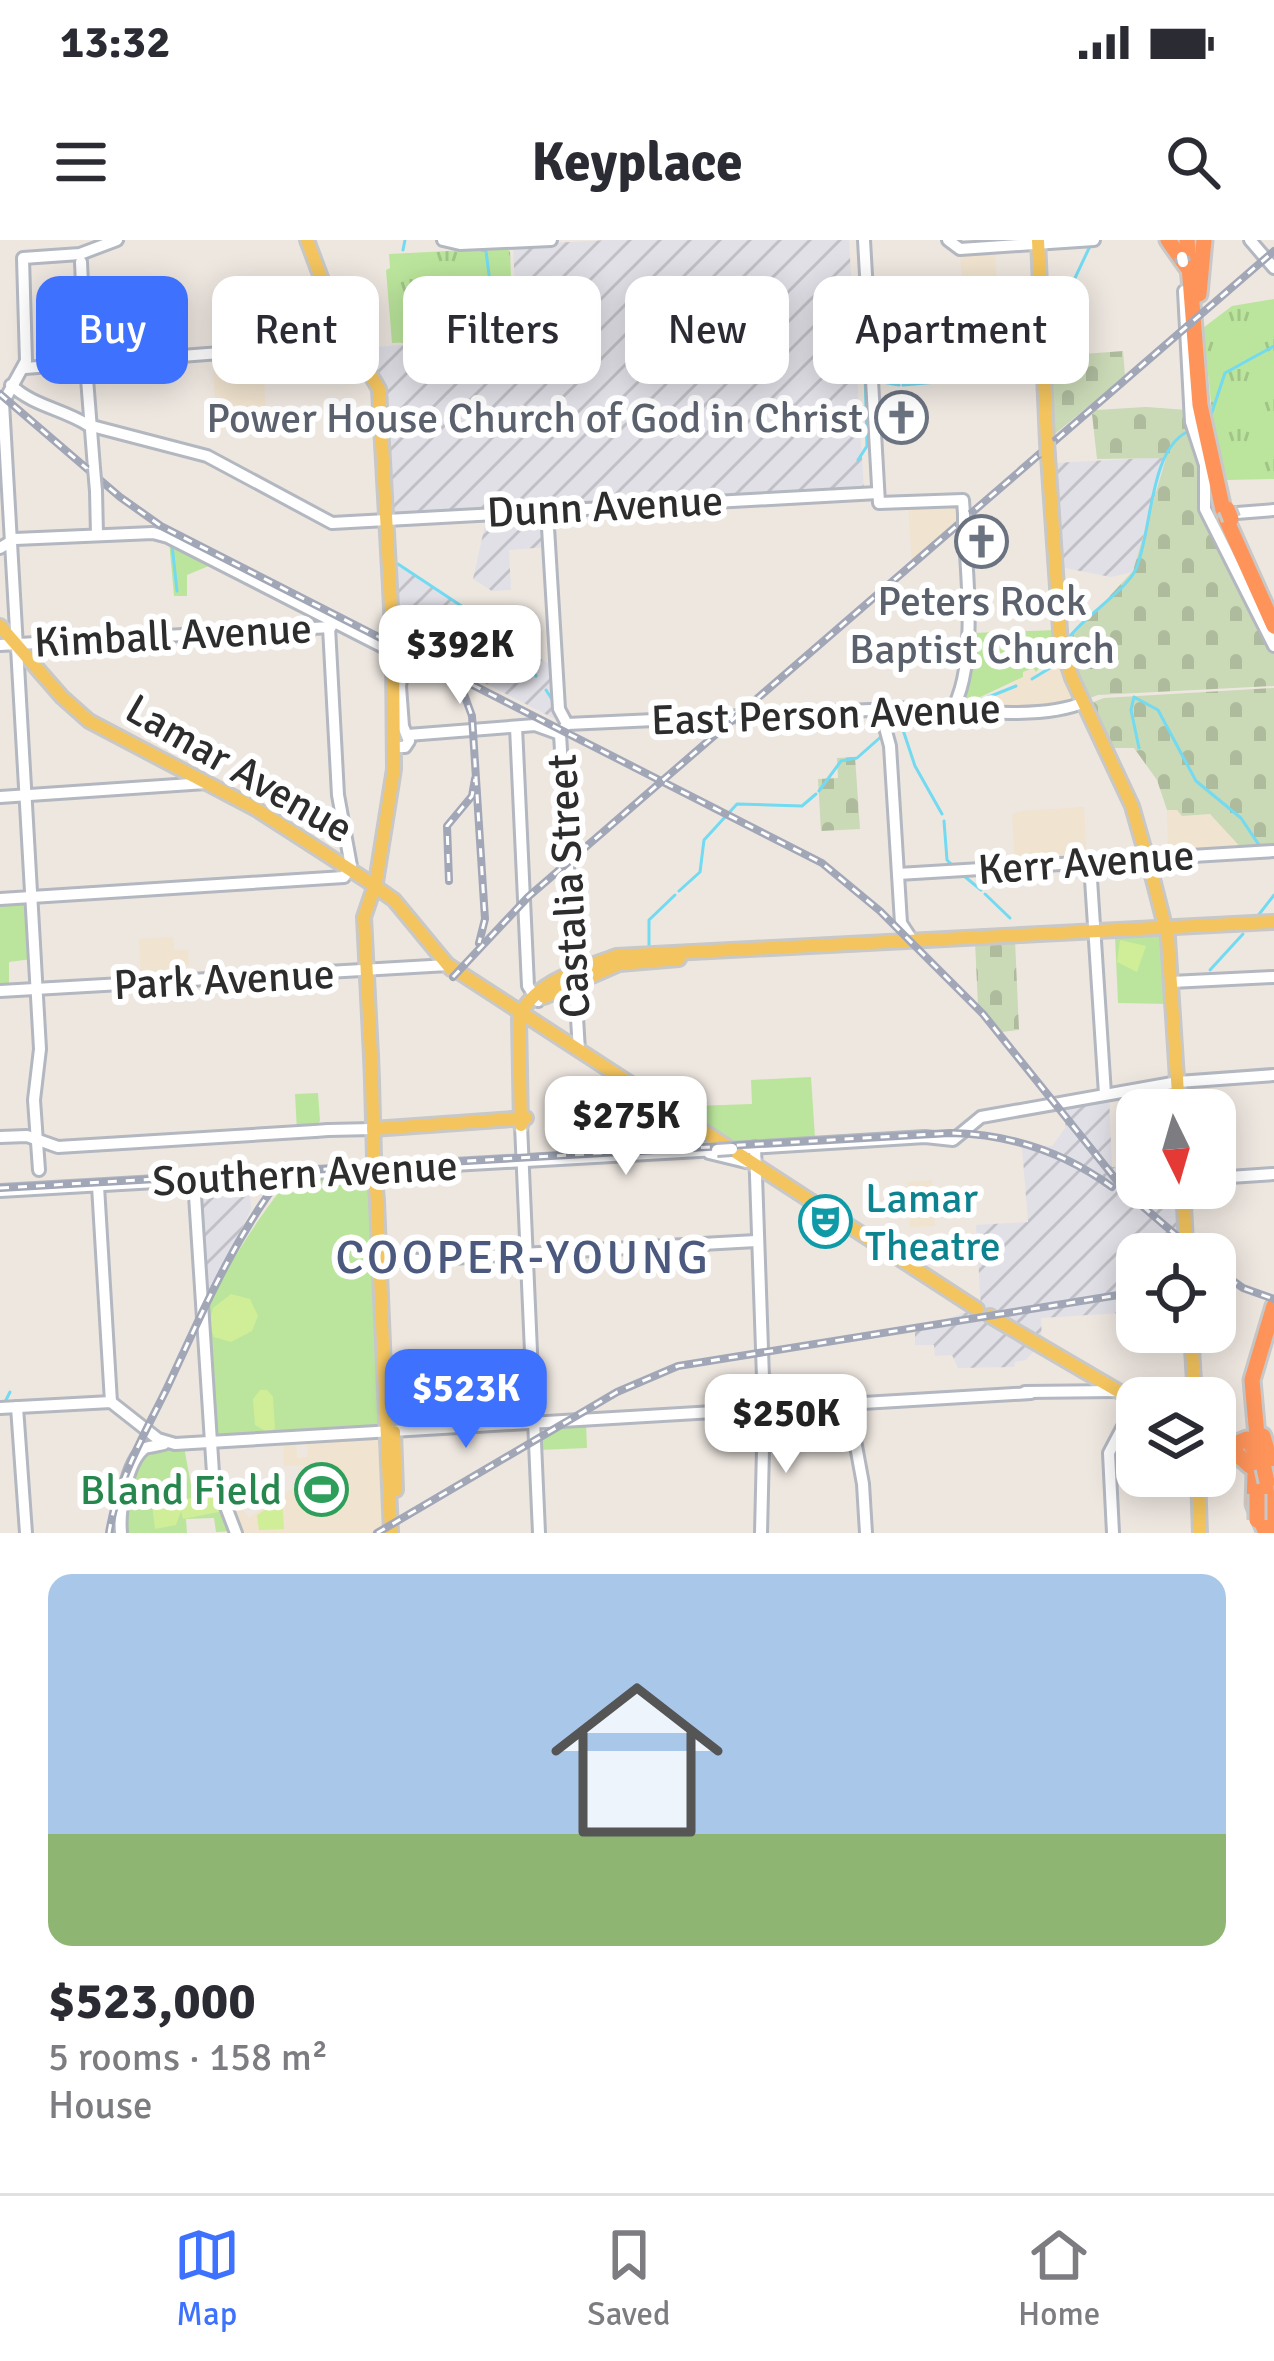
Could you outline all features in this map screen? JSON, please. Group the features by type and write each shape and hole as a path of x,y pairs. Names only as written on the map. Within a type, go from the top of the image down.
{"highway":[{"path":"1168,240 1184,262 1190,281"},
{"path":"1201,424 1197,309 1204,240"},
{"path":"1185,248 1201,424 1223,515 1274,626"},
{"path":"1185,248 1197,309"},
{"path":"1223,515 1274,616"},
{"path":"1236,1436 1274,1306"},
{"path":"1254,1380 1263,1500"},
{"path":"1254,1380 1263,1500"}],"main road":[{"path":"39,1170 34,1100 39,1065 36,989 5,544 3,398 25,368 23,258 80,254 117,240"},
{"path":"308,240 321,276"},
{"path":"443,240 551,240"},
{"path":"864,240 866,276"},
{"path":"951,243 960,249 1094,240"},
{"path":"1250,240 1274,268"},
{"path":"1038,242 1039,276"},
{"path":"1185,248 1201,424"},
{"path":"81,262 82,276"},
{"path":"25,368 36,366"},
{"path":"379,376 390,587 399,655 396,747 376,884 364,917 393,1533"},
{"path":"86,384 97,535"},
{"path":"872,384 875,497"},
{"path":"1044,384 1062,648 1132,806 1148,860 1166,930 1178,1089"},
{"path":"11,386 28,400 72,414 88,425"},
{"name":"Dunn Avenue","path":"88,425 207,456 332,524 875,497 963,507 970,637 962,692 950,713"},
{"path":"1274,510 1223,515 1274,646"},
{"name":"Castalia Street","path":"547,511 564,729 579,1052"},
{"path":"5,544 153,533 346,626 399,655 406,668 400,686 407,745 396,747"},
{"name":"Lamar Avenue","path":"0,626 13,651 89,721 256,809 376,884 446,969 526,1007 579,1052 748,1155 1097,1386 1116,1391"},
{"name":"Kimball Avenue","path":"13,651 346,626"},
{"path":"0,899 338,880 350,870 338,795 329,628"},
{"name":"East Person Avenue","path":"407,735 913,707 950,713 1060,708 1084,702"},
{"path":"880,709 901,923 912,940"},
{"path":"515,727 528,986 522,1161 539,1533"},
{"path":"0,797 206,783"},
{"name":"Kerr Avenue","path":"898,874 1274,851"},
{"path":"1090,864 1105,1094"},
{"path":"526,1007 616,956 631,953 1274,925"},
{"path":"575,978 628,962 954,944 968,938"},
{"name":"Park Avenue","path":"0,991 446,969"},
{"path":"1172,982 1274,976"},
{"name":"Southern Avenue","path":"0,1191 194,1180 374,1161 522,1161 717,1150 748,1155 782,1145 925,1137 952,1140 981,1117 1178,1082 1274,1075"},
{"path":"0,1137 27,1136 58,1147 523,1121"},
{"path":"373,1129 433,1127"},
{"path":"380,1245 374,1161 378,1137 388,1132"},
{"path":"700,1151 748,1155 764,1407 761,1533"},
{"path":"1236,1177 1274,1174"},
{"path":"194,1180 214,1480 236,1533"},
{"path":"98,1186 111,1402"},
{"path":"381,1262 756,1241"},
{"path":"121,1533 120,1502 141,1452 167,1443 1097,1386"},
{"path":"0,1408 111,1402 167,1443"},
{"path":"848,1403 864,1527"},
{"path":"16,1407 26,1533"},
{"path":"1114,1533 1109,1453 1116,1440"},
{"path":"1236,1467 1263,1500"},
{"path":"1199,1497 1200,1533"}],"shaded area":[{"path":"849,240 851,276 813,276 813,384 858,384 864,491 391,516 379,347 403,345 403,384 601,384 601,276 514,276 513,245"},
{"path":"995,250 997,276 961,276 960,253"},
{"path":"214,384 264,384 267,425 217,430"},
{"path":"1166,457 1133,572 1111,577 1060,567 1055,463"},
{"path":"962,502 962,518 912,562 908,506"},
{"path":"546,513 548,547 509,550 511,590 492,591 473,579 487,516"},
{"path":"393,566 555,668 557,720 390,635 388,618 383,617"},
{"path":"1061,654 1079,699 1068,705 959,711 1014,688 1012,682 1023,677 1022,672 1033,668 1038,676"},
{"path":"1084,807 1087,862 1015,866 1012,815"},
{"path":"1167,810 1183,816 1210,814 1245,852 1168,856"},
{"path":"173,937 174,950 188,950 189,965 175,966 176,980 141,981 139,939"},
{"path":"1109,1097 1116,1209 1182,1209 1183,1233 1116,1233 1116,1313 1041,1318 1042,1342 1026,1360 1015,1362 1014,1367 958,1368 952,1355 935,1356 934,1345 915,1345 915,1330 981,1307 976,1225 1028,1222 1022,1147 1052,1146 1066,1127 1061,1106"},
{"path":"249,1178 251,1209 204,1307 197,1181"},
{"path":"932,1180 935,1226 910,1227 907,1182"},
{"path":"382,1436 389,1524 373,1533 240,1533 232,1514 241,1508 249,1518 268,1504 264,1491 272,1501 308,1479 307,1465 284,1466 283,1441 296,1440 297,1458 308,1457 307,1440"}],"green space":[{"path":"506,248 511,276 403,276 403,342 392,343 389,254"},
{"path":"1274,299 1274,479 1227,480 1214,430 1203,328 1232,306"},
{"path":"1123,351 1125,376 1050,438 1046,384 1089,384 1089,354"},
{"path":"1146,407 1188,410 1203,457 1205,513 1274,648 1274,686 1098,695 1085,700 1064,645 1133,571 1166,458 1097,459 1092,414"},
{"path":"169,541 216,563 187,575 187,596 174,596"},
{"path":"1056,630 1059,646 1036,672 1033,668 1023,672 1023,677 957,708 972,633"},
{"path":"1274,688 1274,850 1245,852 1210,814 1182,816 1177,810 1167,810 1157,780 1134,748 1110,748 1088,704 1104,698"},
{"path":"855,757 860,829 821,831 818,779 838,778 837,758"},
{"path":"28,900 32,959 9,962 9,987 0,988 0,902"},
{"path":"1164,936 1169,1004 1118,1003 1115,937"},
{"path":"1015,940 1019,1030 1002,1032 978,1005 975,942"},
{"path":"1120,940 1146,946 1137,972 1117,962"},
{"path":"811,1077 815,1138 721,1143 704,1130 707,1116 693,1117 693,1106 752,1104 751,1080"},
{"path":"318,1093 320,1121 312,1130 297,1131 295,1094"},
{"path":"367,1172 387,1426 216,1440 206,1319 229,1267 293,1176"},
{"path":"231,1294 250,1299 258,1316 252,1331 231,1342 214,1337 209,1323 213,1308"},
{"path":"260,1390 273,1397 275,1429 267,1432 255,1425 253,1399"},
{"path":"569,1422 586,1422 587,1448 539,1450 537,1440"},
{"path":"184,1447 192,1490 215,1489 232,1531 216,1532 214,1518 186,1519 187,1533 123,1533 128,1489 140,1457 154,1448"},
{"path":"218,1496 224,1511 183,1519 181,1511 176,1525 155,1529 155,1502"},
{"path":"282,1499 284,1529 259,1530 257,1515"}],"waterway":[{"path":"403,250 405,240"},
{"path":"1076,276 1091,244"},
{"path":"477,249 486,251 489,276"},
{"path":"1210,418 1225,373 1274,346"},
{"path":"858,460 867,446 865,384"},
{"path":"894,384 899,385"},
{"path":"903,385 914,384"},
{"path":"1065,643 1136,569 1158,474 1165,456 1187,432"},
{"path":"172,545 177,591"},
{"path":"398,564 463,607"},
{"path":"487,623 506,638 536,676"},
{"path":"1032,679 1050,668 1060,651"},
{"path":"961,708 1016,686"},
{"path":"546,690 555,704"},
{"path":"1139,748 1131,710 1134,697 1158,710 1196,781 1241,818 1261,848"},
{"path":"942,814 915,766 903,730 943,715"},
{"path":"819,791 841,761 857,758 883,735"},
{"path":"679,891 700,872 704,840 737,804 802,806 816,794"},
{"path":"944,821 947,860 953,866"},
{"path":"964,876 981,890"},
{"path":"985,894 1010,918"},
{"path":"649,947 649,920 675,895"},
{"path":"1257,917 1274,895"},
{"path":"1210,970 1243,934"},
{"path":"5,1402 10,1392"}],"railway":[{"path":"453,977 528,897 1274,251"},
{"path":"0,394 161,526 822,863 880,911 983,1014 1126,1192 1174,1233"},
{"path":"448,676 464,694 472,716 485,919 479,943"},
{"path":"449,881 447,826 472,796 475,779"},
{"path":"0,1188 950,1133 1035,1147 1112,1187"},
{"path":"109,1533 132,1459 205,1306 247,1227 281,1177"},
{"path":"1236,1283 1274,1299"},
{"path":"377,1533 617,1392 678,1366 1116,1295"}],"place":[{"name":"Power House Church of God in Christ","path":"902,418"},
{"name":"Peters Rock Baptist Church","path":"982,542"},
{"name":"Lamar Theatre","path":"826,1222"},
{"name":"Bland Field","path":"321,1490"}],"district":[{"name":"COOPER-YOUNG","path":"523,1257"}]}
